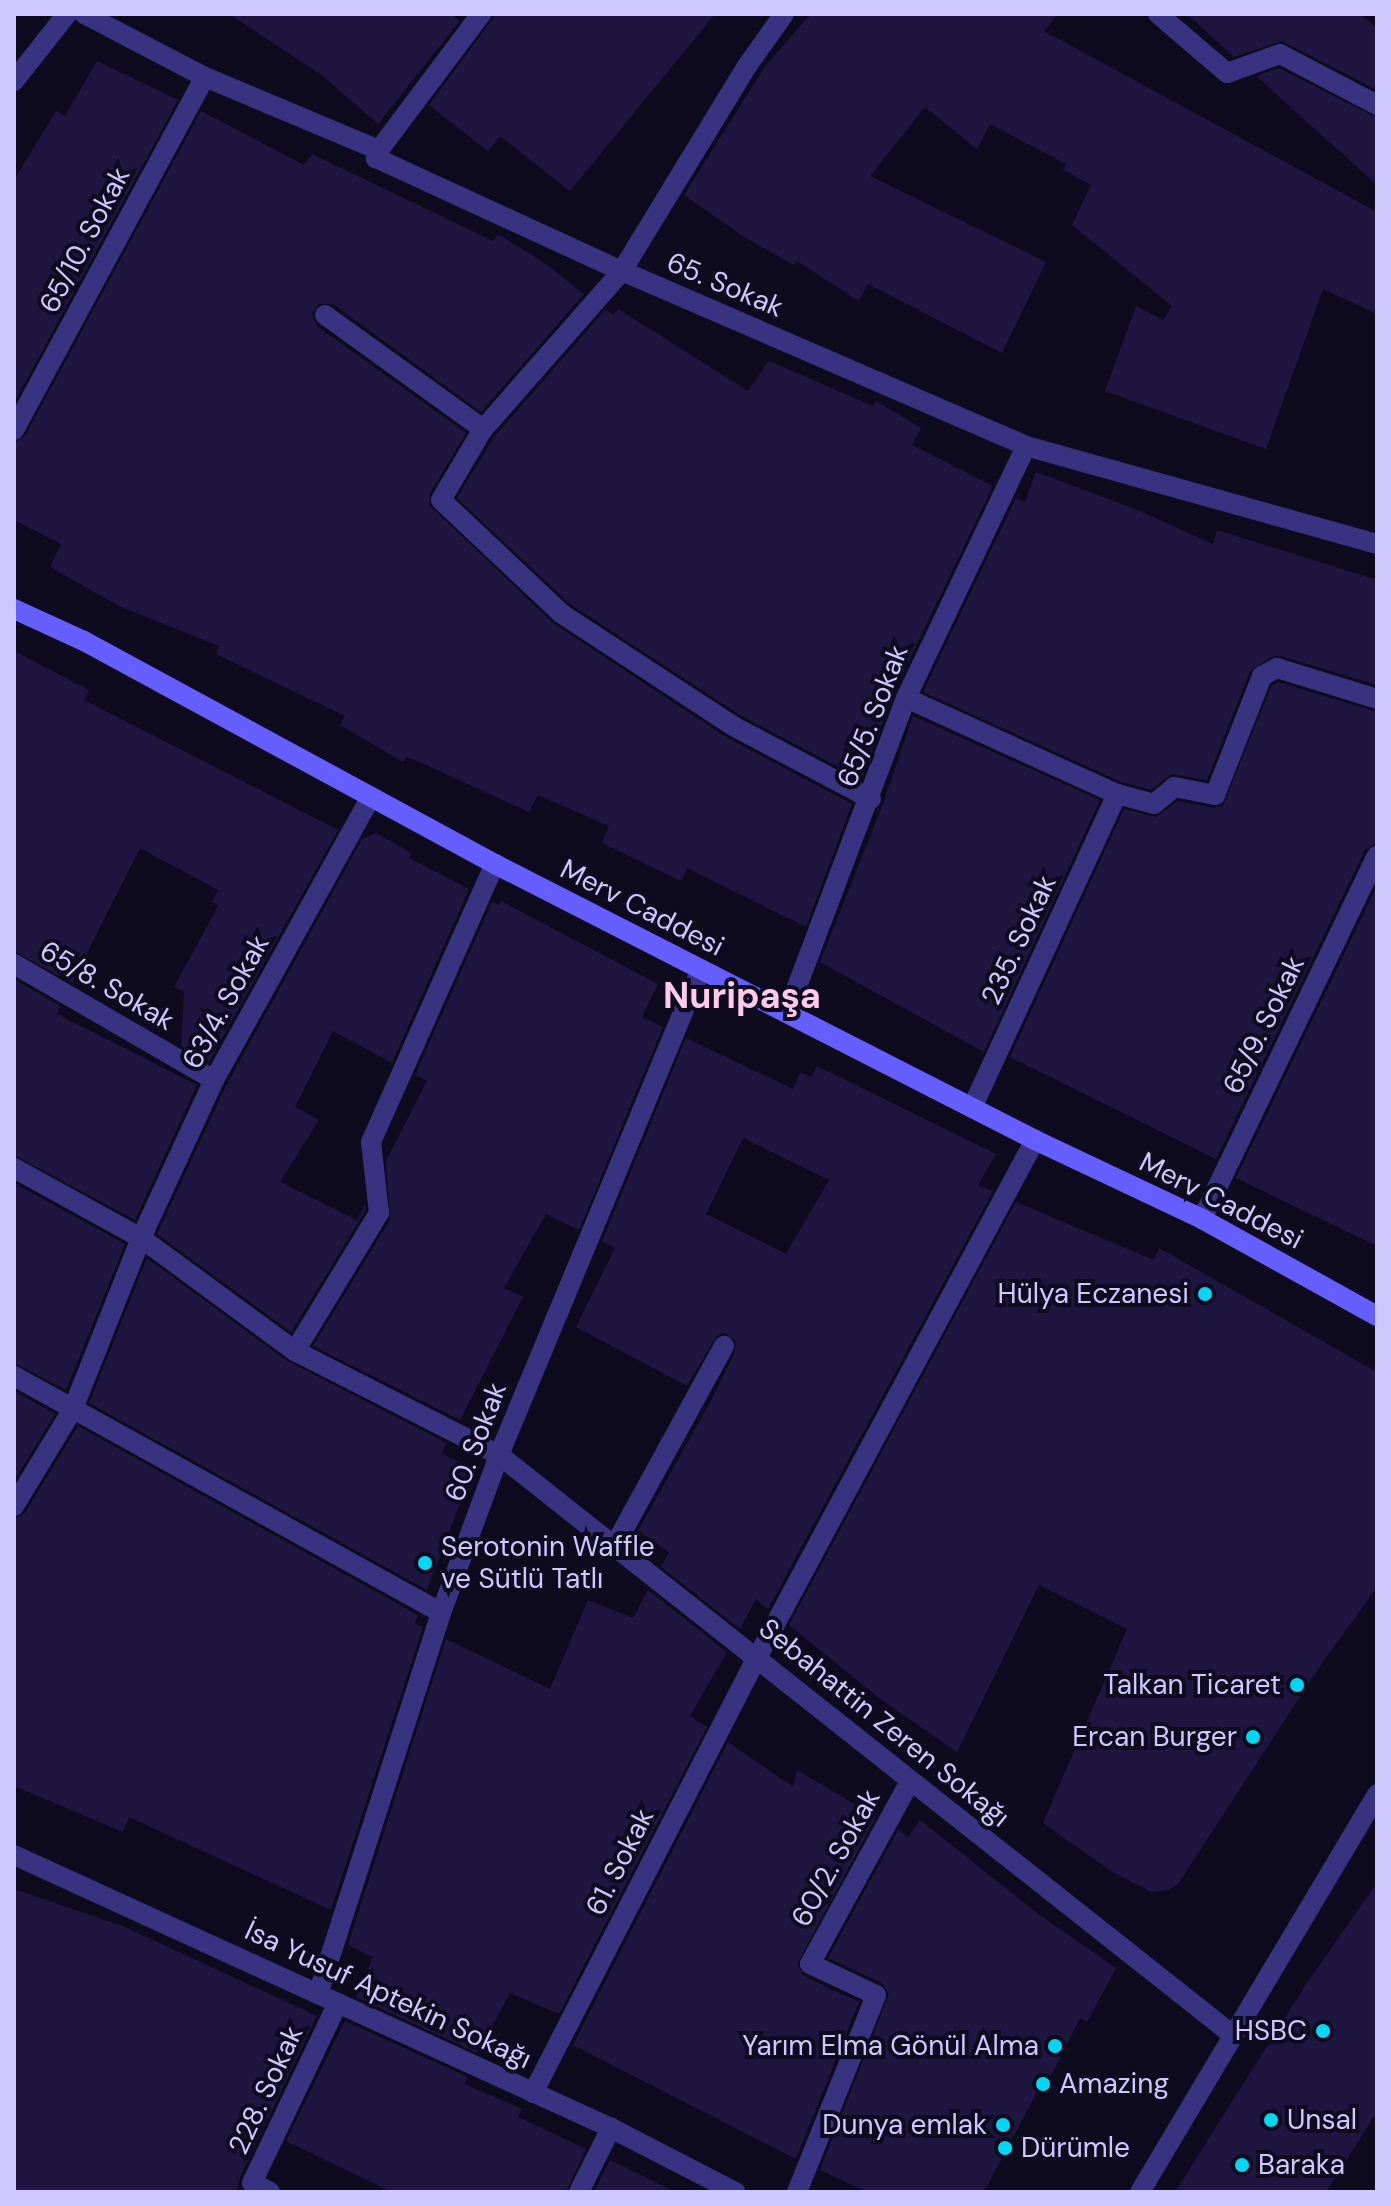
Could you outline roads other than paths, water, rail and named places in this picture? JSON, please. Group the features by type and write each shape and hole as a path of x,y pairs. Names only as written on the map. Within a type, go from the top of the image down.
{"main road":[{"name":"Merv Caddesi","path":"14,609 84,641 495,864 1035,1140 1202,1219 1377,1316"}],"street":[{"path":"14,81 67,14"},
{"name":"65. Sokak","path":"84,14 205,77 379,150 376,158 622,271 1026,446 1377,544"},
{"path":"379,150 481,14"},
{"path":"784,14 747,66 622,271 483,429 441,500 562,614 733,726 871,799"},
{"path":"1158,14 1227,73 1280,54 1377,105"},
{"name":"65/10. Sokak","path":"14,430 205,77"},
{"path":"325,315 483,429"},
{"name":"65/5. Sokak","path":"787,1013 871,799 906,698 1026,446"},
{"path":"906,698 1117,794 1154,804 1174,787 1215,795 1262,676 1277,668 1377,699"},
{"name":"235. Sokak","path":"972,1108 1117,794"},
{"name":"63/4. Sokak","path":"14,1506 73,1409 141,1238 214,1080 371,797"},
{"name":"65/9. Sokak","path":"1202,1219 1377,856"},
{"path":"295,1351 379,1213 371,1142 495,864"},
{"name":"65/8. Sokak","path":"14,964 214,1080"},
{"name":"60. Sokak","path":"318,1994 441,1613 499,1455 701,969"},
{"name":"61. Sokak","path":"533,2093 758,1656 1035,1140"},
{"name":"Sebahattin Zeren Sokağı","path":"14,1168 141,1238 295,1351 499,1455 758,1656 910,1781 1233,2035"},
{"path":"615,1545 724,1346"},
{"path":"14,1376 441,1613"},
{"name":"60/2. Sokak","path":"797,2192 876,1995 810,1964 910,1781"},
{"path":"1140,2192 1375,1803"},
{"name":"İsa Yusuf Aptekin Sokağı","path":"14,1855 611,2128 735,2192"},
{"name":"228. Sokak","path":"270,2192 252,2183 338,2003"},
{"path":"579,2192 611,2128"}],"place":[{"name":"Hülya Eczanesi","path":"1205,1294"},
{"name":"Serotonin Waffle ve Sütlü Tatlı","path":"425,1563"},
{"name":"Talkan Ticaret","path":"1297,1685"},
{"name":"Ercan Burger","path":"1253,1737"},
{"name":"HSBC","path":"1323,2031"},
{"name":"Yarım Elma Gönül Alma","path":"1055,2046"},
{"name":"Amazing","path":"1043,2084"},
{"name":"Unsal","path":"1271,2120"},
{"name":"Dunya emlak","path":"1003,2125"},
{"name":"Dürümle","path":"1005,2148"},
{"name":"Baraka","path":"1242,2165"}],"district":[{"name":"Nuripaşa","path":"742,996"}]}
